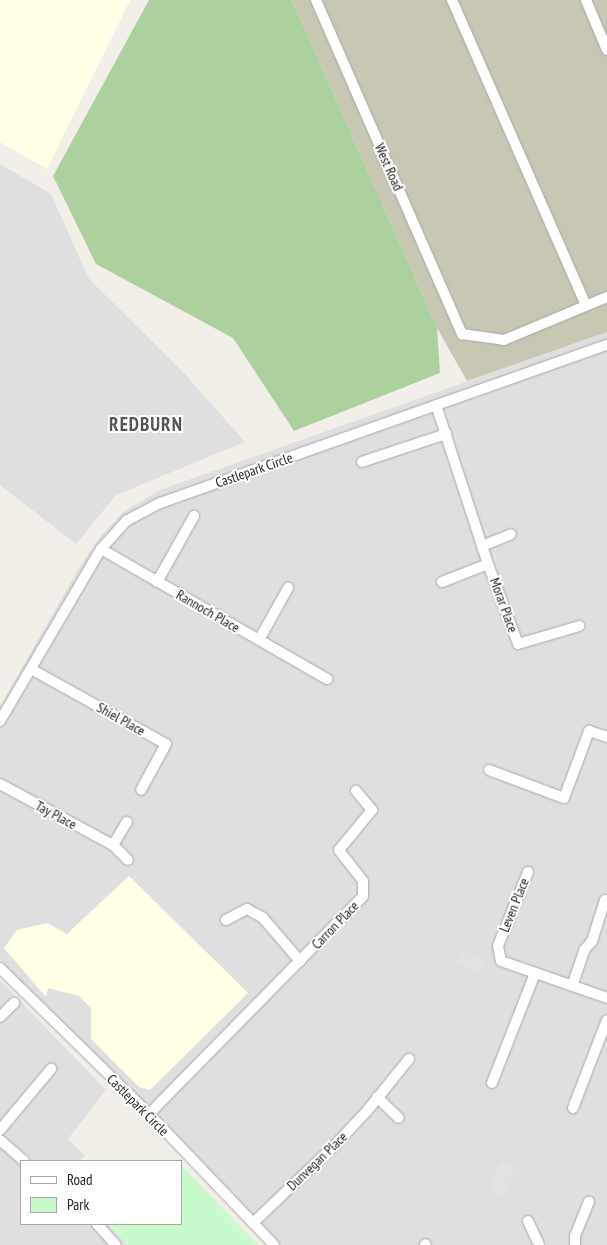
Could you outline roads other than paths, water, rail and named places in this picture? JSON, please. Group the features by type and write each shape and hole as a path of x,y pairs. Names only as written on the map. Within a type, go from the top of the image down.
{"street":[{"name":"West Road","path":"316,0 462,334 504,340 586,305"},
{"path":"452,0 586,305 607,297"},
{"path":"586,0 607,50"},
{"name":"Castlepark Circle","path":"0,721 101,549 126,521 160,503 607,345"},
{"name":"Morar Place","path":"436,405 488,564 518,644 578,626"},
{"path":"362,462 446,434"},
{"path":"157,582 194,516"},
{"path":"482,546 511,534"},
{"name":"Rannoch Place","path":"101,549 327,680"},
{"name":"Morar Place","path":"442,582 488,564"},
{"path":"259,640 288,588"},
{"name":"Shiel Place","path":"30,669 166,744 141,790"},
{"path":"489,770 564,798 589,731 607,737"},
{"name":"Tay Place","path":"0,784 113,845 128,860"},
{"name":"Carron Place","path":"149,1114 363,896 364,880 340,850 372,810 356,790"},
{"path":"113,845 128,822"},
{"name":"Leven Place","path":"528,872 498,946 501,961 607,998"},
{"path":"572,986 585,949 592,941 605,900"},
{"name":"Carron Place","path":"226,920 247,909 263,918 300,961"},
{"name":"Castlepark Circle","path":"0,968 149,1114 274,1245"},
{"path":"492,1083 535,973"},
{"path":"0,1017 14,1003"},
{"path":"573,1108 607,1020"},
{"name":"Dunvegan Place","path":"253,1223 336,1144 367,1111 409,1059"},
{"path":"0,1130 51,1069"},
{"path":"378,1097 399,1118"},
{"path":"0,1140 23,1160"},
{"path":"575,1245 575,1236 589,1202"},
{"path":"528,1221 539,1245"},
{"path":"98,1225 114,1244"}],"district":[{"name":"REDBURN","path":"146,425"}]}
